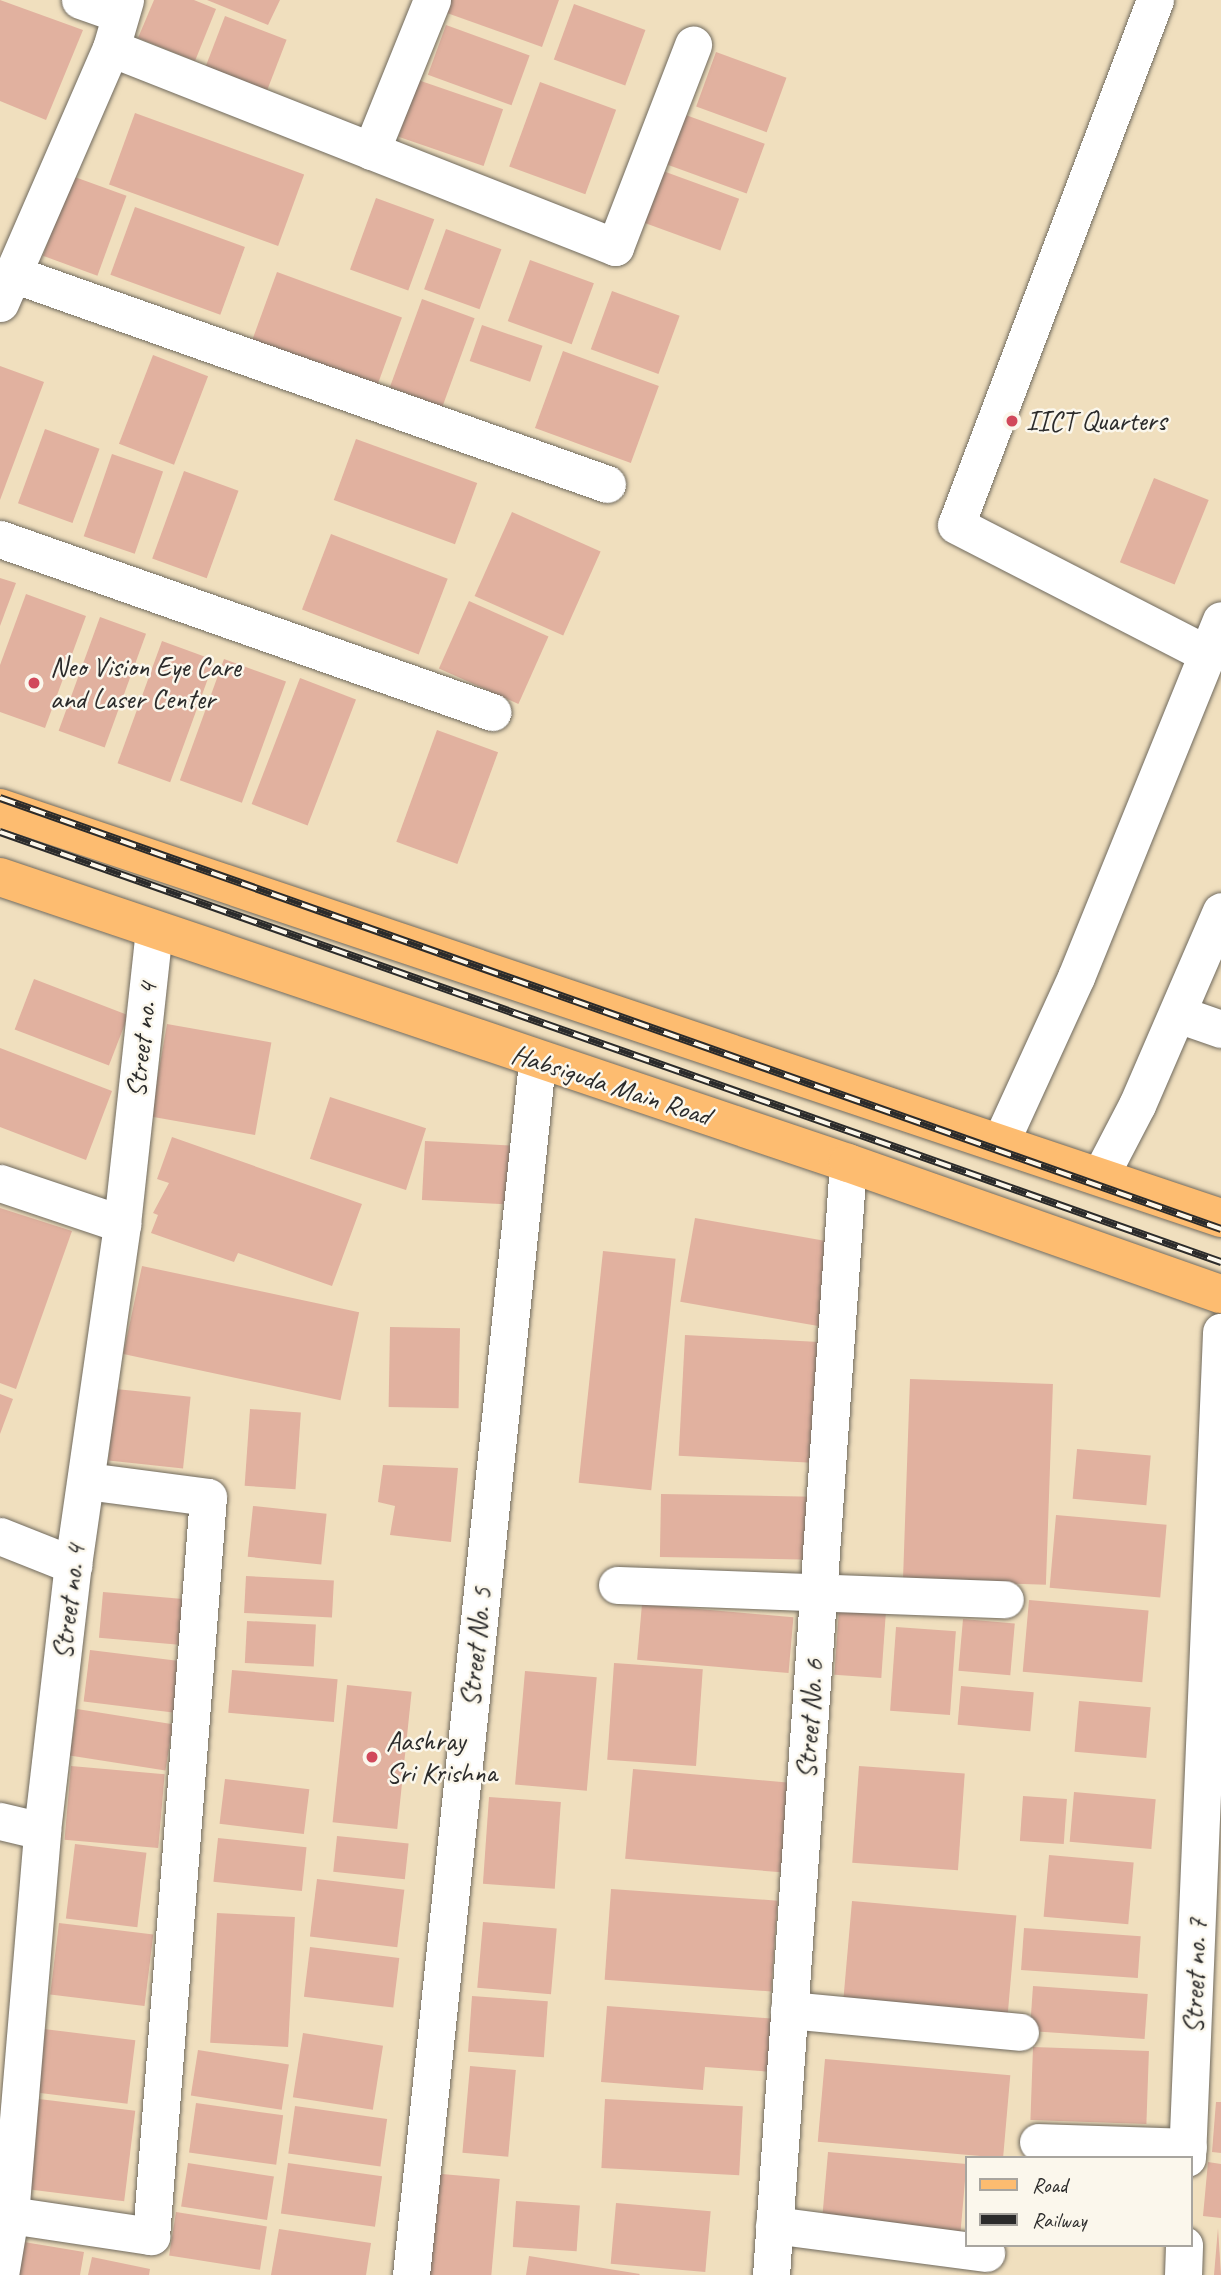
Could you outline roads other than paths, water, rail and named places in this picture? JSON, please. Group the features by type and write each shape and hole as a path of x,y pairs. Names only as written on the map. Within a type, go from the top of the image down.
{"main road":[{"path":"0,808 1221,1218"},
{"name":"Habsiguda Main Road","path":"0,877 537,1061 848,1163 1221,1294"}],"street":[{"path":"80,0 371,151 615,247 693,45"},
{"path":"371,151 432,0"},
{"path":"1155,0 956,525 1207,654"},
{"path":"119,21 6,288 607,484"},
{"path":"0,539 492,712"},
{"path":"1000,1143 1076,977 1221,620"},
{"path":"1100,1176 1178,1014 1221,911"},
{"name":"Street no. 4","path":"0,2275 10,2215 42,1831 73,1565 122,1224 154,930"},
{"path":"1178,1014 1221,1029"},
{"name":"Street No. 5","path":"411,2275 537,1061"},
{"name":"Street No. 6","path":"771,2275 848,1163"},
{"path":"0,1183 122,1224"},
{"name":"Street no. 7","path":"1187,2152 1221,1332"},
{"path":"10,2215 151,2236 208,1496 87,1481"},
{"path":"0,1536 73,1565"},
{"path":"617,1585 1006,1599"},
{"path":"0,1821 42,1831"},
{"path":"789,2010 1020,2032"},
{"path":"1038,2141 1187,2152"},
{"path":"775,2225 986,2253"},
{"path":"1182,2275 1184,2247"}],"railway":[{"path":"0,798 1221,1229"},
{"path":"0,832 1221,1262"}],"place":[{"name":"IICT Quarters","path":"1012,421"},
{"name":"Neo Vision Eye Care and Laser Center","path":"34,683"},
{"name":"Aashray Sri Krishna","path":"372,1757"}]}
